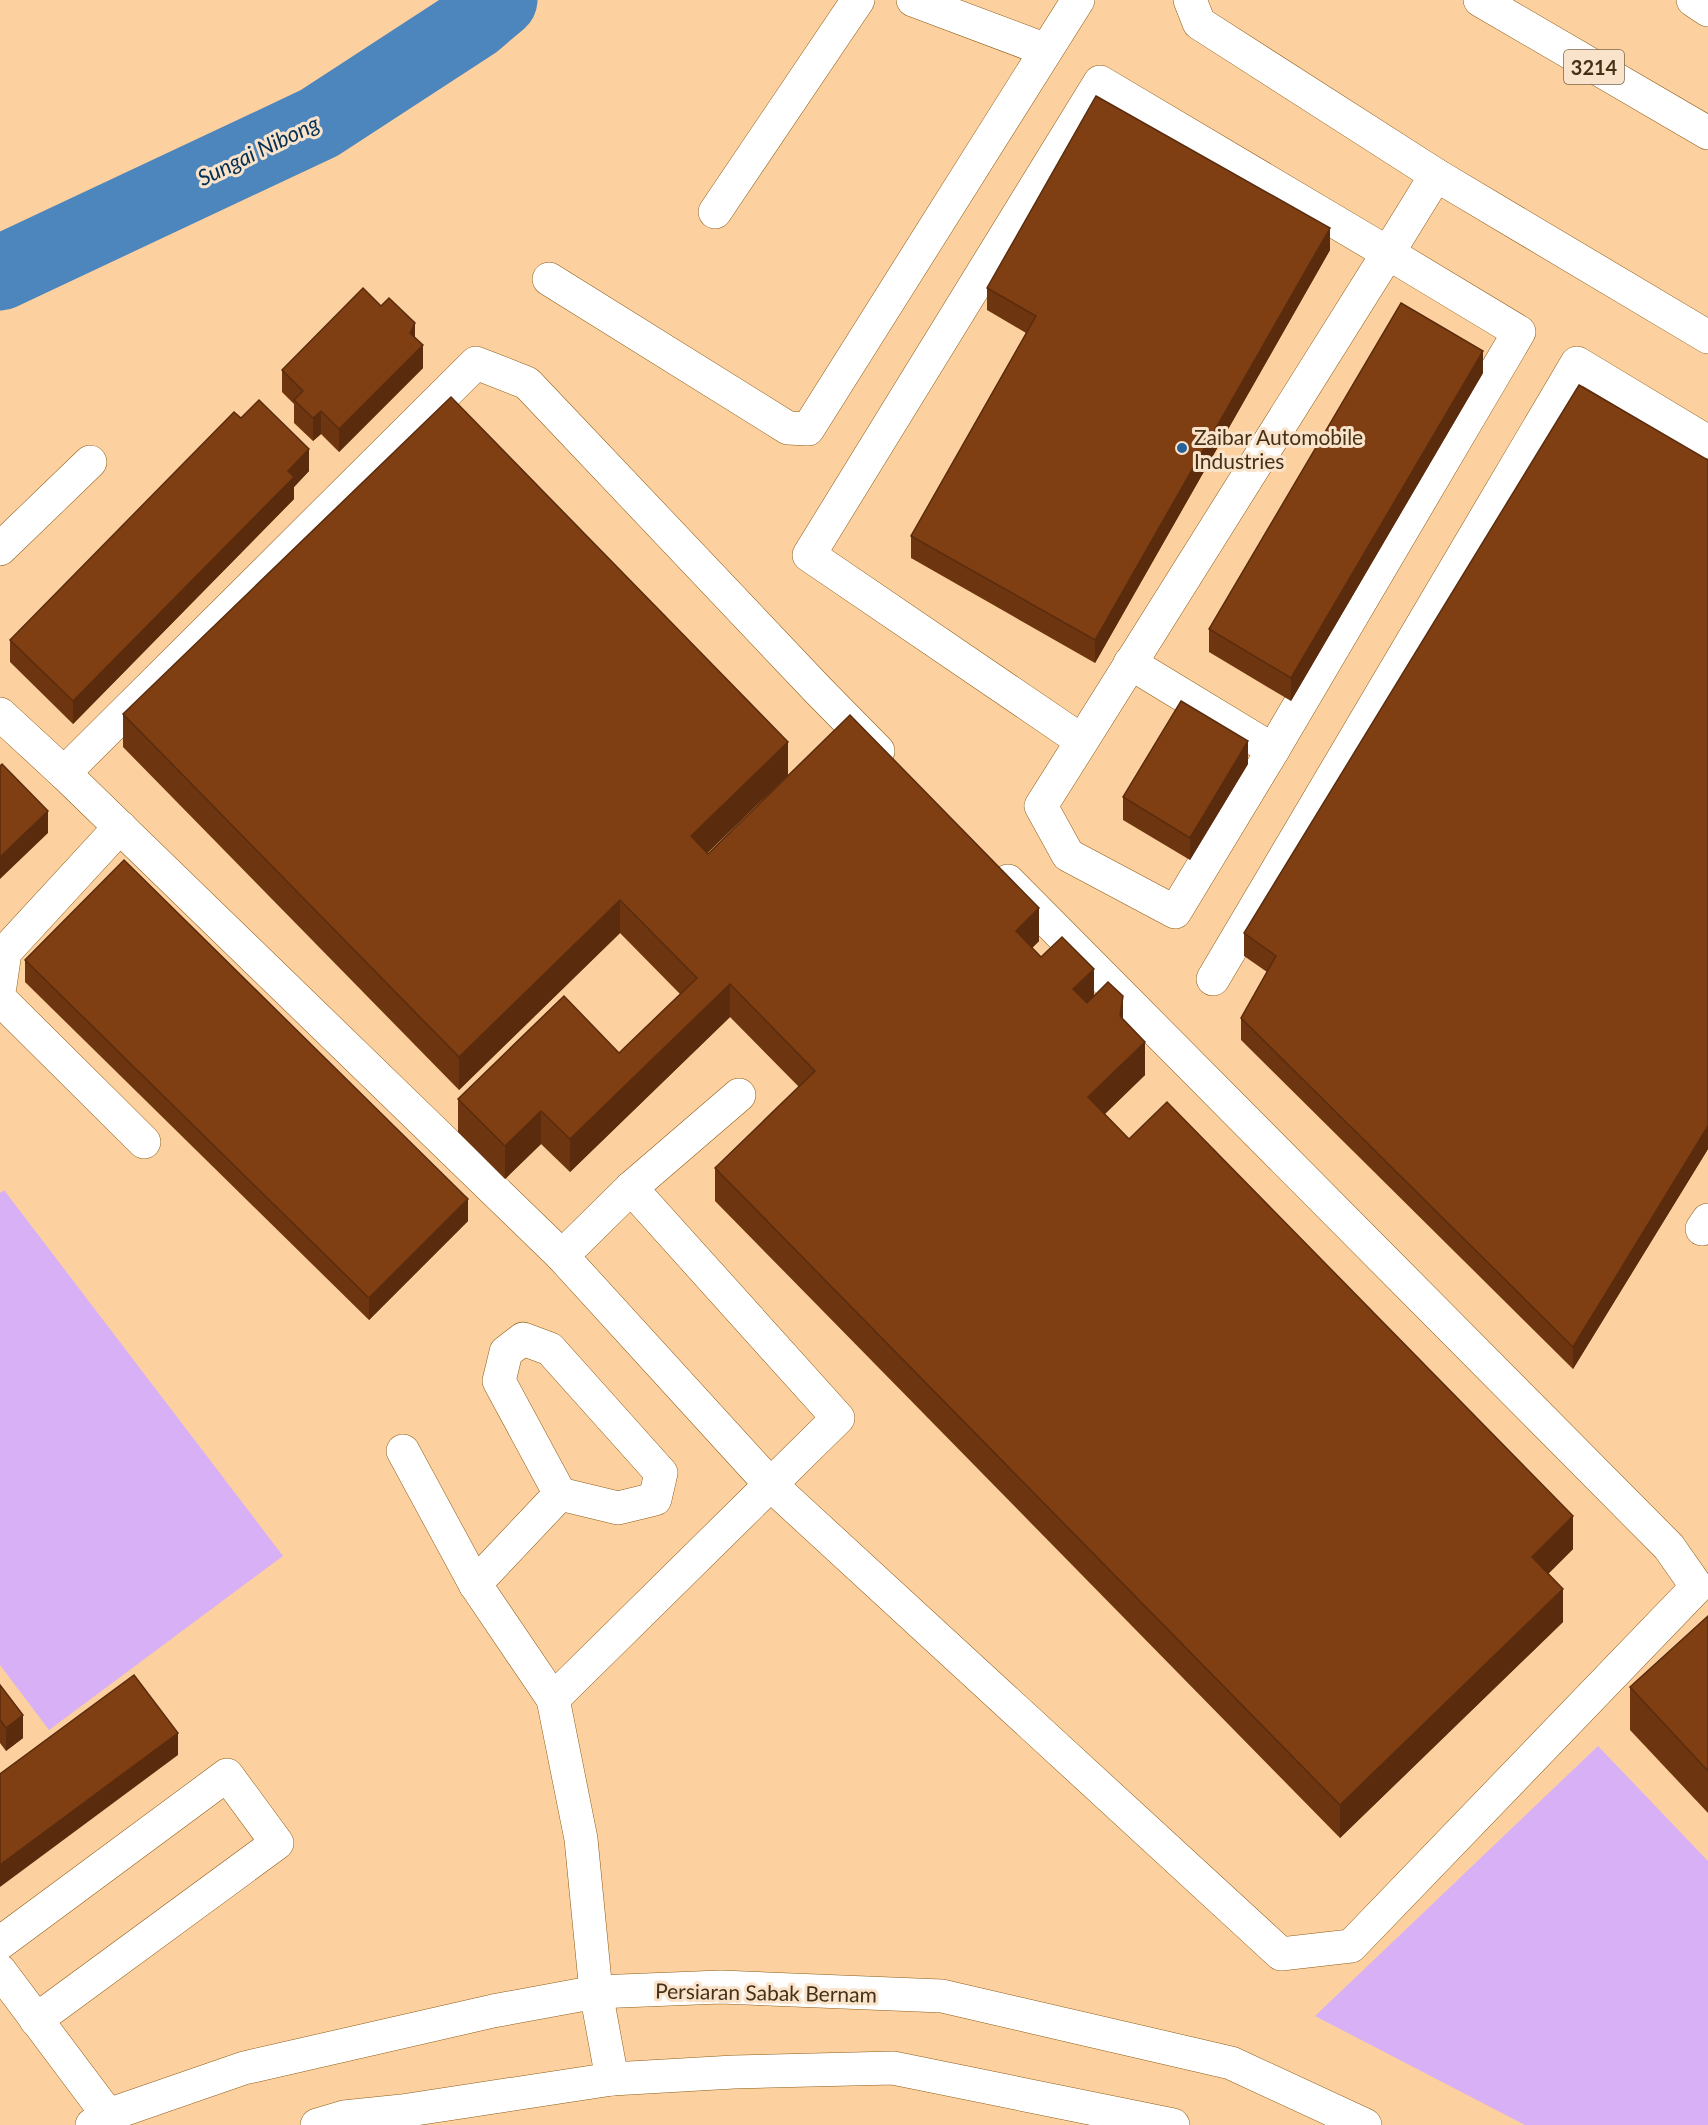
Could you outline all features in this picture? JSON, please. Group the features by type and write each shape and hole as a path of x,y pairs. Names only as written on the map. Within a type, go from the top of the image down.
{"street":[{"path":"715,212 858,0"},
{"path":"913,0 1046,50"},
{"path":"549,279 788,428 808,429 1078,0"},
{"path":"1190,0 1199,23 1436,175 1706,332"},
{"name":"3214","path":"1480,0 1708,133"},
{"path":"1693,0 1708,10"},
{"path":"1082,741 809,555 1100,82 1388,253 1519,332 1175,912 1068,855 1041,806 1082,741 1130,663 1388,253 1436,175"},
{"path":"64,773 476,363 527,383 818,690 903,775"},
{"path":"1213,979 1577,363 1708,442"},
{"path":"0,549 90,462"},
{"path":"1130,663 1273,750"},
{"path":"0,714 120,827 562,1257 770,1484 1281,1954 1351,1946 1697,1587 1668,1547 987,860"},
{"path":"0,986 5,952 120,827"},
{"path":"0,999 144,1142"},
{"path":"562,1257 631,1188 739,1095"},
{"path":"553,1699 838,1418 631,1188"},
{"path":"523,1339 550,1349 660,1473 655,1499 618,1508 560,1494 499,1381 506,1352 523,1339"},
{"path":"403,1451 475,1584 553,1699 581,1839 596,1992 612,2079"},
{"path":"475,1584 560,1494"},
{"path":"0,1943 227,1775 277,1843 36,2020"},
{"path":"1,1975 36,2020 100,2120"},
{"name":"Persiaran Sabak Bernam","path":"100,2120 244,2068 493,2011 596,1992 721,1987 942,1996 1230,2063 1365,2125"},
{"path":"317,2125 344,2117 402,2111 612,2079 734,2072 893,2068 1173,2125"}],"shaded area":[{"path":"4,1190 283,1556 49,1730 0,1665 0,1193"},
{"path":"1598,1746 1708,1861 1708,2125 1525,2125 1315,2016"}],"building":[{"path":"1096,96 1330,228 1095,640 911,536 1036,316 987,288"},
{"path":"363,288 381,306 389,298 415,323 410,333 423,345 339,429 321,411 313,418 294,400 303,391 282,370"},
{"path":"1401,303 1483,351 1291,678 1209,629"},
{"path":"1579,385 1708,460 1708,1126 1573,1347 1241,1018 1276,956 1244,933"},
{"path":"451,397 788,742 691,836 708,854 850,715 1039,908 1016,931 1041,957 1062,937 1094,969 1073,989 1087,1003 1108,982 1123,996 1120,1016 1145,1042 1088,1097 1129,1139 1167,1102 1573,1516 1532,1557 1563,1589 1340,1805 715,1168 815,1071 730,984 570,1139 541,1111 505,1146 458,1099 564,996 619,1053 697,978 620,900 459,1057 123,714"},
{"path":"259,400 309,449 288,471 294,477 73,701 10,640 234,412 241,418"},
{"path":"1181,701 1248,741 1190,838 1123,797"},
{"path":"2,764 48,811 0,857 0,766"},
{"path":"124,860 468,1199 369,1298 25,960"},
{"path":"1708,1616 1708,1771 1630,1687"},
{"path":"134,1675 178,1733 0,1865 0,1774"},
{"path":"0,1685 23,1715 6,1728 0,1720"}],"waterway":[{"name":"Sungai Nibong","path":"0,273 319,123 474,22 500,0"}],"place":[{"name":"Zaibar Automobile Industries","path":"1182,448"}]}
